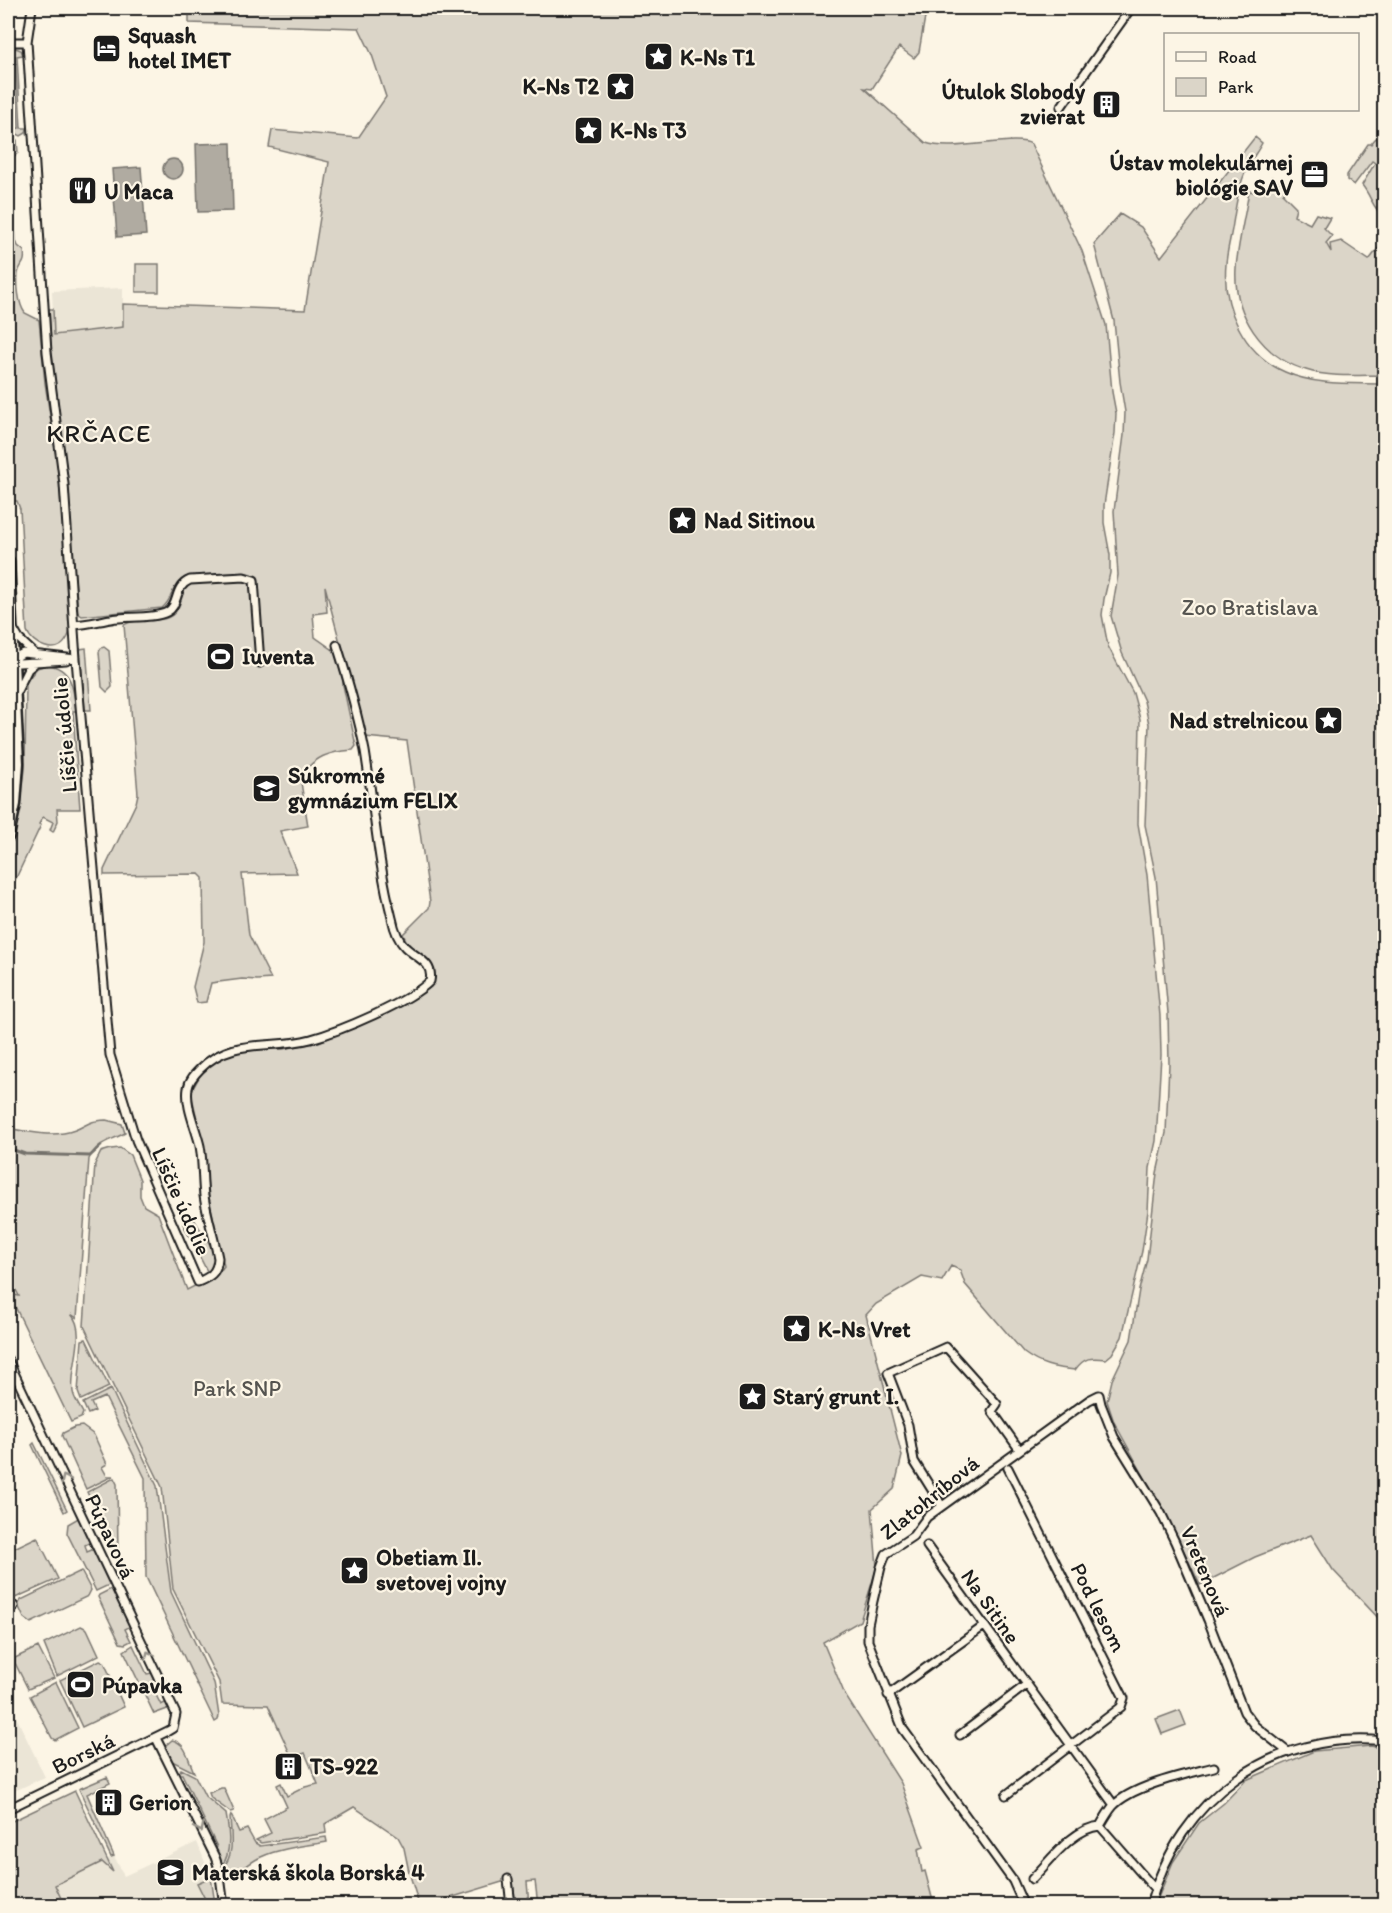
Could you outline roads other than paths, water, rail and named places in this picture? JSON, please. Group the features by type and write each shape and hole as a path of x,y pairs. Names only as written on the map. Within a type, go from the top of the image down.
{"main road":[{"path":"8,561 10,659 16,693 17,777 8,836"}],"street":[{"name":"Líščie údolie","path":"32,8 27,42 46,352 64,484 76,659 110,1055 136,1140 198,1282 212,1275 217,1267 218,1258 204,1196 200,1145 189,1101 188,1088 195,1073 212,1059 231,1049 247,1045 293,1043 327,1034 387,1008 430,981 429,968 425,962 405,947 392,919 382,878 364,750 338,645"},
{"path":"1060,107 1131,8"},
{"path":"8,42 27,42"},
{"path":"74,625 159,615 172,608 178,593 190,580 244,577 254,580 260,663"},
{"path":"11,625 19,639 36,654"},
{"path":"10,659 23,653 76,659"},
{"path":"10,659 19,663 35,663 76,659"},
{"path":"16,693 28,669 35,663"},
{"path":"942,1506 914,1461 908,1425 888,1373 946,1347 997,1404 992,1411 1019,1449"},
{"name":"Púpavová","path":"8,1360 175,1708 176,1719 173,1728"},
{"name":"Zlatohríbová","path":"1024,1905 1013,1881 903,1729 888,1695 867,1634 880,1567 886,1554 914,1536 921,1523 942,1506 1019,1449 1099,1395"},
{"name":"Vretenová","path":"1099,1395 1114,1437 1161,1513 1175,1542 1245,1712 1255,1726 1288,1752"},
{"name":"Pod lesom","path":"1008,1468 1124,1698 1121,1707 1071,1746"},
{"name":"Na Sitine","path":"927,1546 1114,1805"},
{"path":"888,1695 984,1626"},
{"path":"960,1735 1026,1685"},
{"name":"Borská","path":"8,1809 173,1728"},
{"path":"156,1738 215,1857 224,1905"},
{"path":"1150,1905 1154,1888 1179,1838 1200,1810 1236,1778 1255,1766 1288,1752 1354,1739 1384,1741"},
{"path":"1006,1795 1071,1746"},
{"path":"1032,1879 1079,1832 1100,1826 1114,1805 1155,1783 1214,1767"},
{"path":"1100,1826 1154,1888"},
{"path":"508,1879 511,1905"}],"waterway":[{"path":"8,1148 25,1154 90,1156 101,1146"}],"place":[{"name":"Squash hotel IMET","path":"107,48"},
{"name":"K-Ns T1","path":"659,57"},
{"name":"K-Ns T2","path":"620,86"},
{"name":"Útulok Slobody zvierat","path":"1106,104"},
{"name":"K-Ns T3","path":"589,130"},
{"name":"Ústav molekulárnej biológie SAV","path":"1314,175"},
{"name":"U Maca","path":"83,191"},
{"name":"Nad Sitinou","path":"683,520"},
{"name":"Iuventa","path":"221,656"},
{"name":"Nad strelnicou","path":"1329,720"},
{"name":"Súkromné gymnázium FELIX","path":"267,788"},
{"name":"K-Ns Vret","path":"797,1329"},
{"name":"Starý grunt I.","path":"752,1396"},
{"name":"Obetiam II. svetovej vojny","path":"355,1570"},
{"name":"Púpavka","path":"81,1685"},
{"name":"TS-922","path":"289,1766"},
{"name":"Gerion","path":"108,1802"},
{"name":"Materská škola Borská 4","path":"171,1872"}],"district":[{"name":"KRČACE","path":"99,433"}],"park label":[{"name":"Zoo Bratislava","path":"1250,607"},
{"name":"Park SNP","path":"237,1388"}]}
